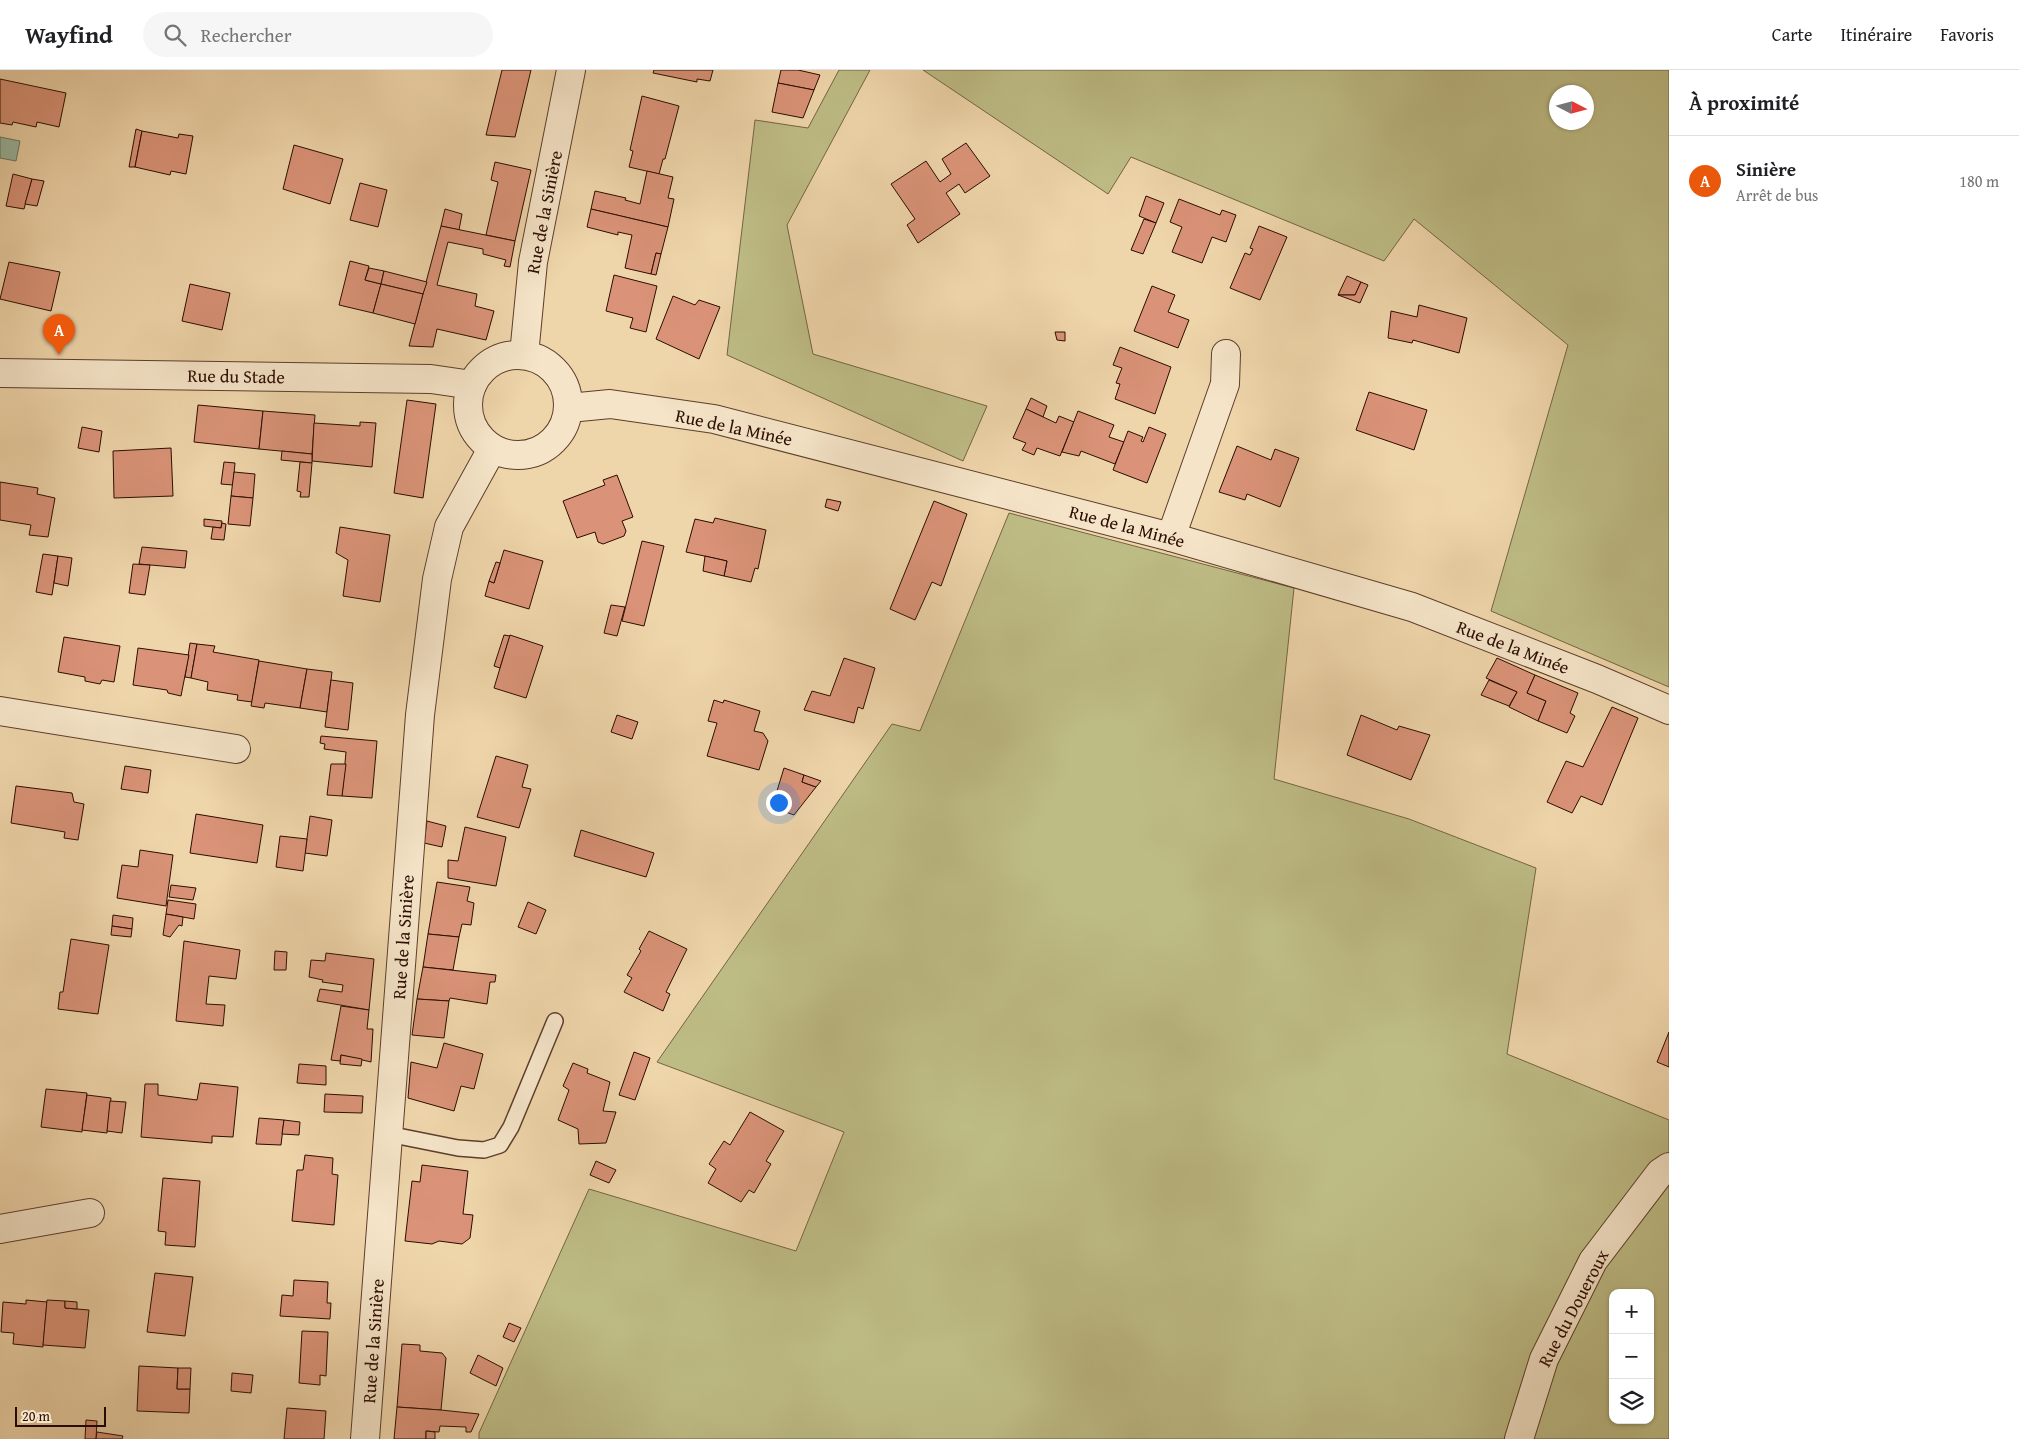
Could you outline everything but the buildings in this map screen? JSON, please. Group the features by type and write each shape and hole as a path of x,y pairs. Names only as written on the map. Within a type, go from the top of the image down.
{"street":[{"name":"Rue de la Sinière","path":"524,355 533,262 571,70"},
{"path":"1170,537 1224,384 1226,354"},
{"path":"524,355 538,359 551,368 561,379 567,393 569,408 565,425 556,440 542,450 525,456 508,455 492,448 481,439 471,420 468,399 472,385 481,372 493,362 508,356 524,355"},
{"name":"Rue du Stade","path":"0,373 431,379 472,385"},
{"name":"Rue de la Minée","path":"569,408 610,404 714,419 1170,537 1412,607 1669,710"},
{"name":"Rue de la Sinière","path":"365,1439 420,715 437,579 449,527 492,448"},
{"path":"0,711 236,749"},
{"name":"Rue du Doueroux","path":"1519,1439 1544,1359 1594,1262 1660,1173 1669,1167"},
{"path":"0,1228 90,1214"}],"lane":[{"path":"388,1134 466,1149 484,1150 500,1145 511,1127 555,1022"}],"shaded area":[{"path":"839,70 870,70 787,225 813,354 987,406 963,461 727,355 755,120 808,128"},
{"path":"923,70 1669,70 1669,687 1491,611 1568,345 1414,219 1384,261 1131,157 1108,194"},
{"path":"0,137 20,141 16,161 0,158"},
{"path":"1009,513 1294,588 1274,779 1409,819 1536,868 1507,1054 1669,1120 1669,1439 479,1439 479,1433 589,1189 796,1251 844,1132 657,1062 892,724 920,731"}],"place":[{"name":"Sinière","path":"59,355"}]}
